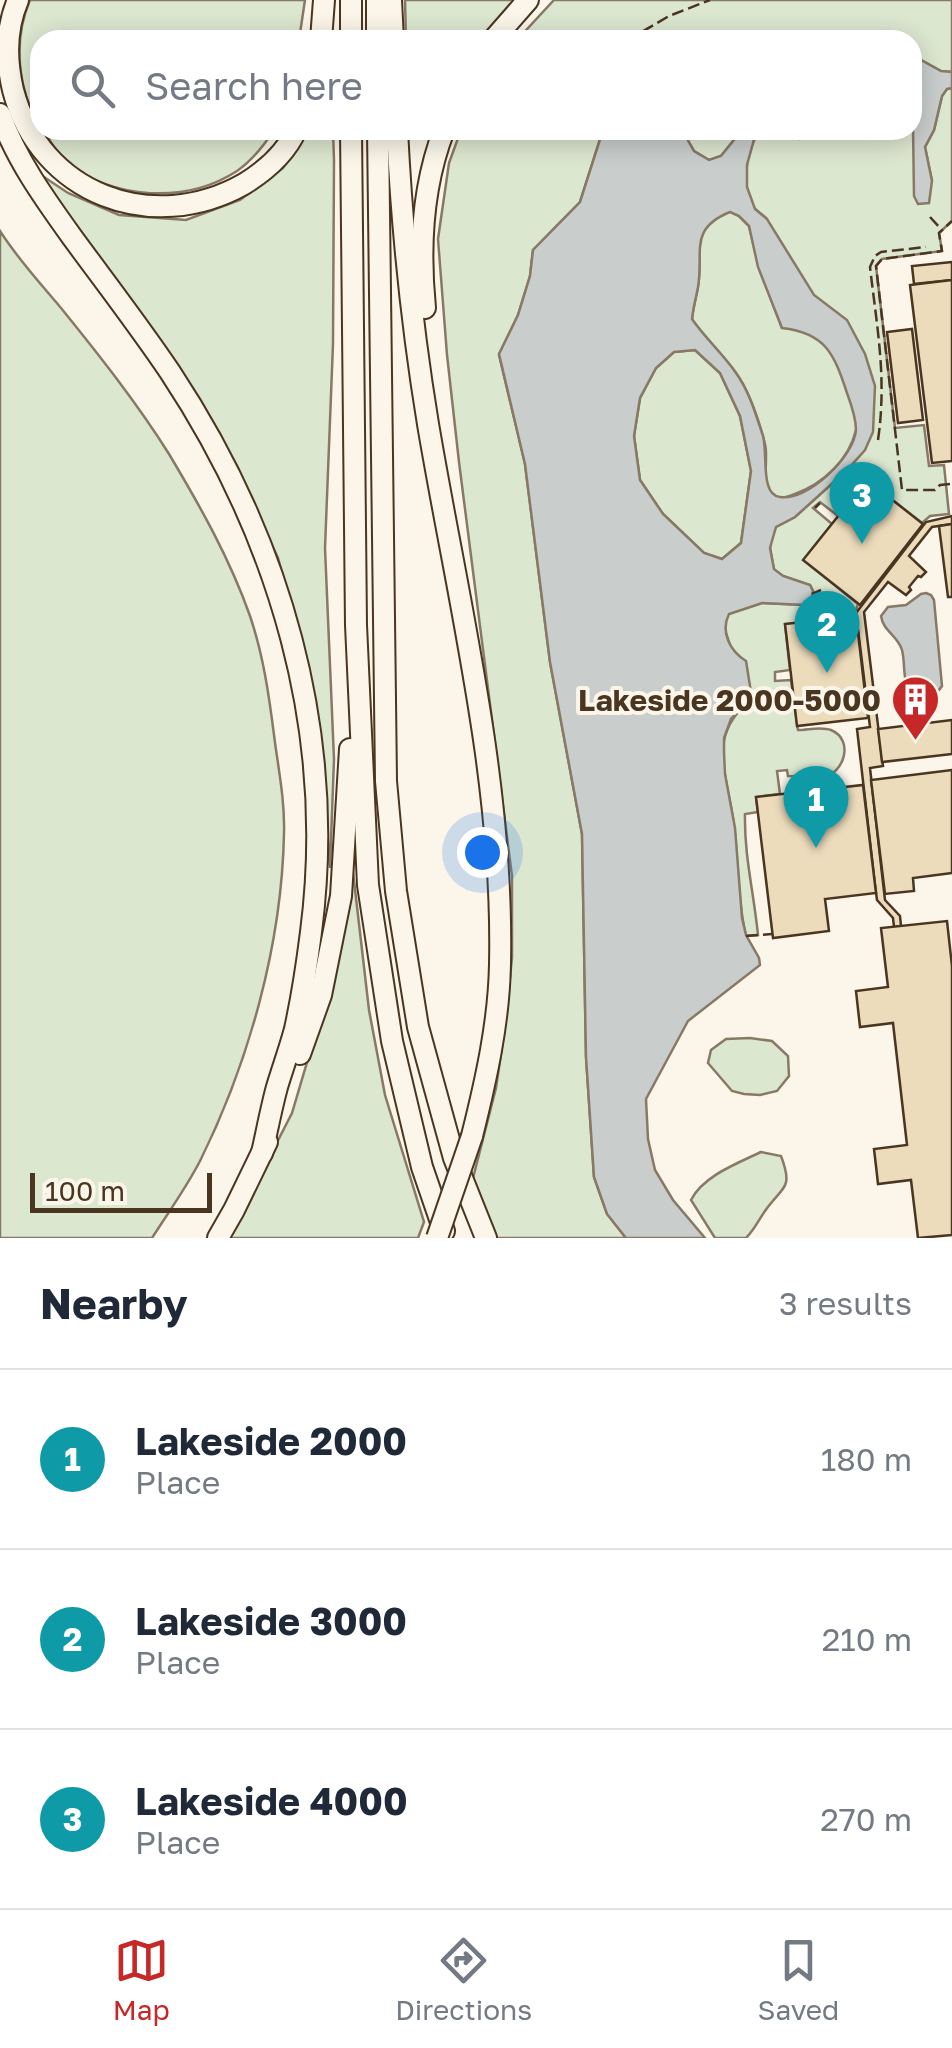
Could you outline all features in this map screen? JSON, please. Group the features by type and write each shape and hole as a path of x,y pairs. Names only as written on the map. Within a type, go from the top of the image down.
{"highway":[{"path":"18,0 8,39 8,69 30,131"},
{"path":"322,30 324,0"},
{"path":"350,30 351,0"},
{"path":"377,0 377,30"},
{"path":"391,0 392,30"},
{"path":"502,30 528,0"},
{"path":"0,114 28,172 200,418 259,540 298,660 309,713 318,848 312,930 295,1029 262,1153"},
{"path":"35,140 81,185 112,200 147,206 186,206 224,195 257,176 291,140"},
{"path":"351,140 356,624 368,885 392,1041 422,1166 446,1238"},
{"path":"378,140 386,781 396,891 418,1027 454,1158 486,1238"},
{"path":"398,140 415,330 490,787 499,889 500,967 492,1043 472,1136 438,1238"},
{"path":"441,140 426,199 422,262 445,467 443,499"},
{"path":"218,1238 262,1153 320,994 341,896 356,624"}],"green space":[{"path":"30,0 305,0 300,30 30,30 30,107 20,64"},
{"path":"405,0 514,0 488,30 406,30"},
{"path":"554,0 952,0 952,72 922,61 922,30 526,30"},
{"path":"952,88 952,221 939,233 942,251 882,259 876,266 895,428 924,425 929,466 944,465 949,514 930,516 922,523 867,480 838,516 820,502 813,508 832,524 804,560 858,604 854,616 785,624 790,670 775,672 775,681 791,680 798,730 831,730 843,741 844,757 836,771 821,778 788,776 787,770 777,771 780,794 756,797 758,812 745,814 758,935 746,936 723,752 730,724 748,701 725,621 728,614 762,603 811,602 810,585 774,570 772,533 847,470 856,430 841,461 815,484 784,498 769,491 765,444 750,398 731,366 692,320 700,242 708,225 730,211 749,226 759,268 782,328 767,219 754,208 747,190 749,156 755,140 919,140 932,181 925,147 947,89"},
{"path":"50,140 266,140 237,171 217,182 173,193 150,193 106,184 85,175"},
{"path":"301,140 333,140 333,344 325,548 334,759 330,868 323,771 308,669 278,558 225,445 180,369 35,171 68,193 119,215 186,220 240,200 283,168"},
{"path":"457,140 600,140 580,202 533,250 518,315 499,355 525,464 550,662 582,834 586,1057 594,1177 607,1214 626,1238 493,1238 471,1186 496,1088 504,1033 512,958 512,876 447,355 438,239 449,163"},
{"path":"688,140 734,140 721,156 709,160 694,151"},
{"path":"0,231 131,398 192,493 224,553 250,616 270,705 284,833 277,917 260,1002 218,1123 195,1171 152,1238 0,1238"},
{"path":"695,350 720,373 740,416 751,471 741,543 722,559 704,553 663,514 640,480 634,436 640,398 656,368 674,352"},
{"path":"351,855 369,1010 385,1095 424,1222 418,1238 228,1238 292,1113 342,944"},
{"path":"726,1039 772,1041 788,1056 789,1076 777,1091 760,1095 732,1091 708,1063 711,1050"},
{"path":"761,1152 781,1156 786,1175 784,1187 746,1238 715,1238 691,1200 712,1177"}],"shaded area":[{"path":"922,61 952,72 952,88 942,96 934,130 925,147 932,181 929,203 918,204 914,196 913,140 922,140"},
{"path":"600,140 688,140 694,151 709,160 721,156 734,140 754,140 747,165 747,187 755,209 767,219 814,295 847,320 865,354 875,386 873,432 865,450 795,517 776,527 770,548 774,569 810,585 811,602 762,603 729,614 726,621 728,640 746,661 751,692 731,719 724,752 742,918 760,965 688,1021 646,1099 648,1139 655,1170 673,1200 705,1238 626,1238 607,1214 594,1177 586,1057 582,834 550,662 525,464 499,354 518,315 533,250 580,202","holes":["730,212 749,226 758,267 782,328 809,335 826,348 838,367 854,415 853,441 838,464 816,485 791,496 780,497 770,489 763,436 748,395 731,366 692,319 703,234 708,226","695,350 720,373 740,416 751,471 741,543 722,559 704,553 663,514 640,480 634,436 640,398 656,368 674,352"]},
{"path":"926,593 934,600 942,686 933,693 914,696 906,680 900,645 881,616 888,607 906,605"}],"building":[{"path":"952,262 952,280 914,284 912,266"},
{"path":"952,280 952,461 932,463 910,285"},
{"path":"912,329 923,420 898,423 887,332"},
{"path":"867,480 923,524 860,605 803,560"},
{"path":"952,516 952,524 932,527 909,556 926,572 918,576 909,587 911,590 906,595 888,582 864,612 883,766 870,768 885,900 900,916 901,926 894,927 893,918 877,900 875,885 857,729 870,727 856,613 926,522"},
{"path":"952,524 952,597 948,597 939,526"},
{"path":"856,616 868,718 797,726 785,624"},
{"name":"Lakeside 2000-5000","path":"952,720 952,754 882,762 878,729"},
{"path":"952,770 952,873 913,878 914,891 885,894 871,780"},
{"path":"863,785 876,893 825,899 829,931 773,938 756,797"},
{"path":"947,921 952,966 952,1235 918,1238 911,1180 878,1184 874,1149 907,1145 893,1023 860,1027 856,991 888,987 881,928"}],"fence":[{"path":"645,30 710,0"},
{"path":"930,217 941,229"},
{"path":"950,484 935,490 902,490 876,266 882,259 942,251 939,233 952,221"},
{"path":"878,440 881,374 870,267 881,252 926,247"},
{"path":"815,508 820,503"},
{"path":"812,594 821,590"},
{"path":"811,602 817,606"},
{"path":"746,936 772,934"}],"place":[{"name":"Lakeside 4000","path":"862,544"},
{"name":"Lakeside 3000","path":"827,673"},
{"name":"Lakeside 2000-5000","path":"916,742"},
{"name":"Lakeside 2000","path":"816,848"}]}
